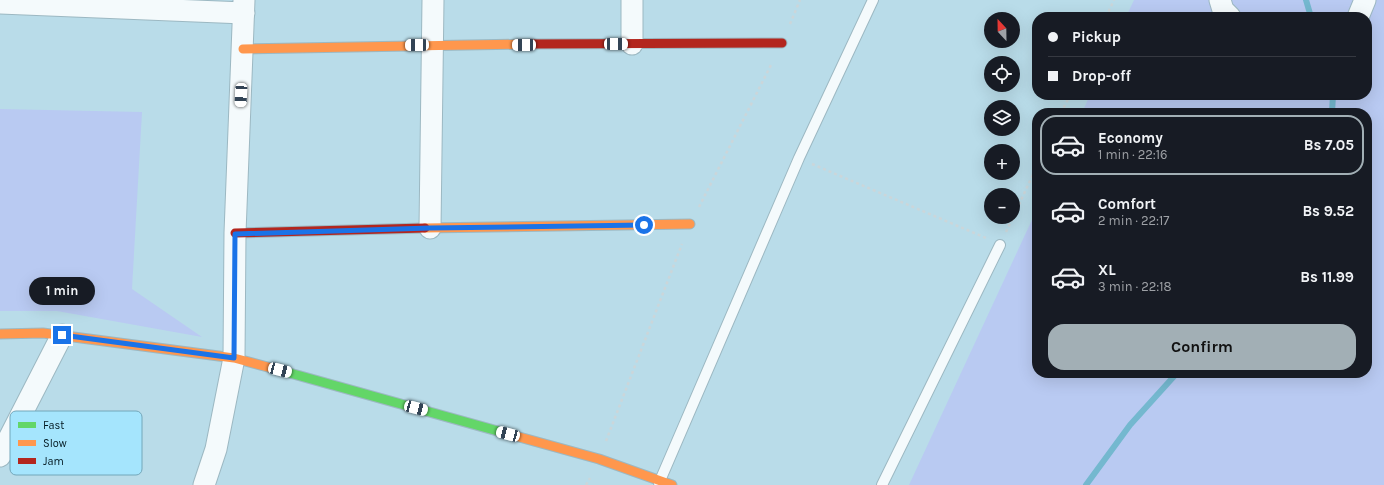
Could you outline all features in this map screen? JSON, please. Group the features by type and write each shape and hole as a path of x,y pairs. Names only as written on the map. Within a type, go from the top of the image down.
{"street":[{"path":"430,228 433,0"},
{"path":"632,0 632,44"},
{"path":"1220,0 1225,12"},
{"path":"1360,12 1365,0"},
{"path":"0,3 244,6 235,234 234,358 216,449 204,485"},
{"path":"243,49 433,45 782,43"},
{"path":"235,234 430,228 690,224"},
{"path":"0,334 43,332 234,358 599,459 659,482 672,485"},
{"path":"23,411 62,335"},
{"path":"0,456 10,436"}],"lane":[{"path":"659,482 799,158 873,0"},
{"path":"882,485 1000,245"}],"path":[{"path":"1108,12 1114,0"},
{"path":"799,158 1000,245 1032,177"}],"shaded area":[{"path":"1134,0 1384,0 1384,485 909,485 1032,220 1032,378 1372,378 1372,108 1084,108 1088,100 1372,100 1372,12 1128,12"},
{"path":"0,109 142,112 132,289 202,337 57,311 0,311"}],"waterway":[{"path":"1306,0 1310,12"},
{"path":"1332,108 1333,100"},
{"path":"1086,485 1130,425 1172,378"}],"traffic: fast":[{"path":"279,370 512,435"}],"traffic: slow":[{"path":"243,49 530,44"},
{"path":"425,228 690,224"},
{"path":"0,334 43,333 234,358 279,370"},
{"path":"512,435 599,459 672,485"}],"traffic: jam":[{"path":"530,44 782,43"},
{"path":"235,233 425,228"}],"route":[{"path":"62,335 234,358 235,234 430,228 644,225"}]}
